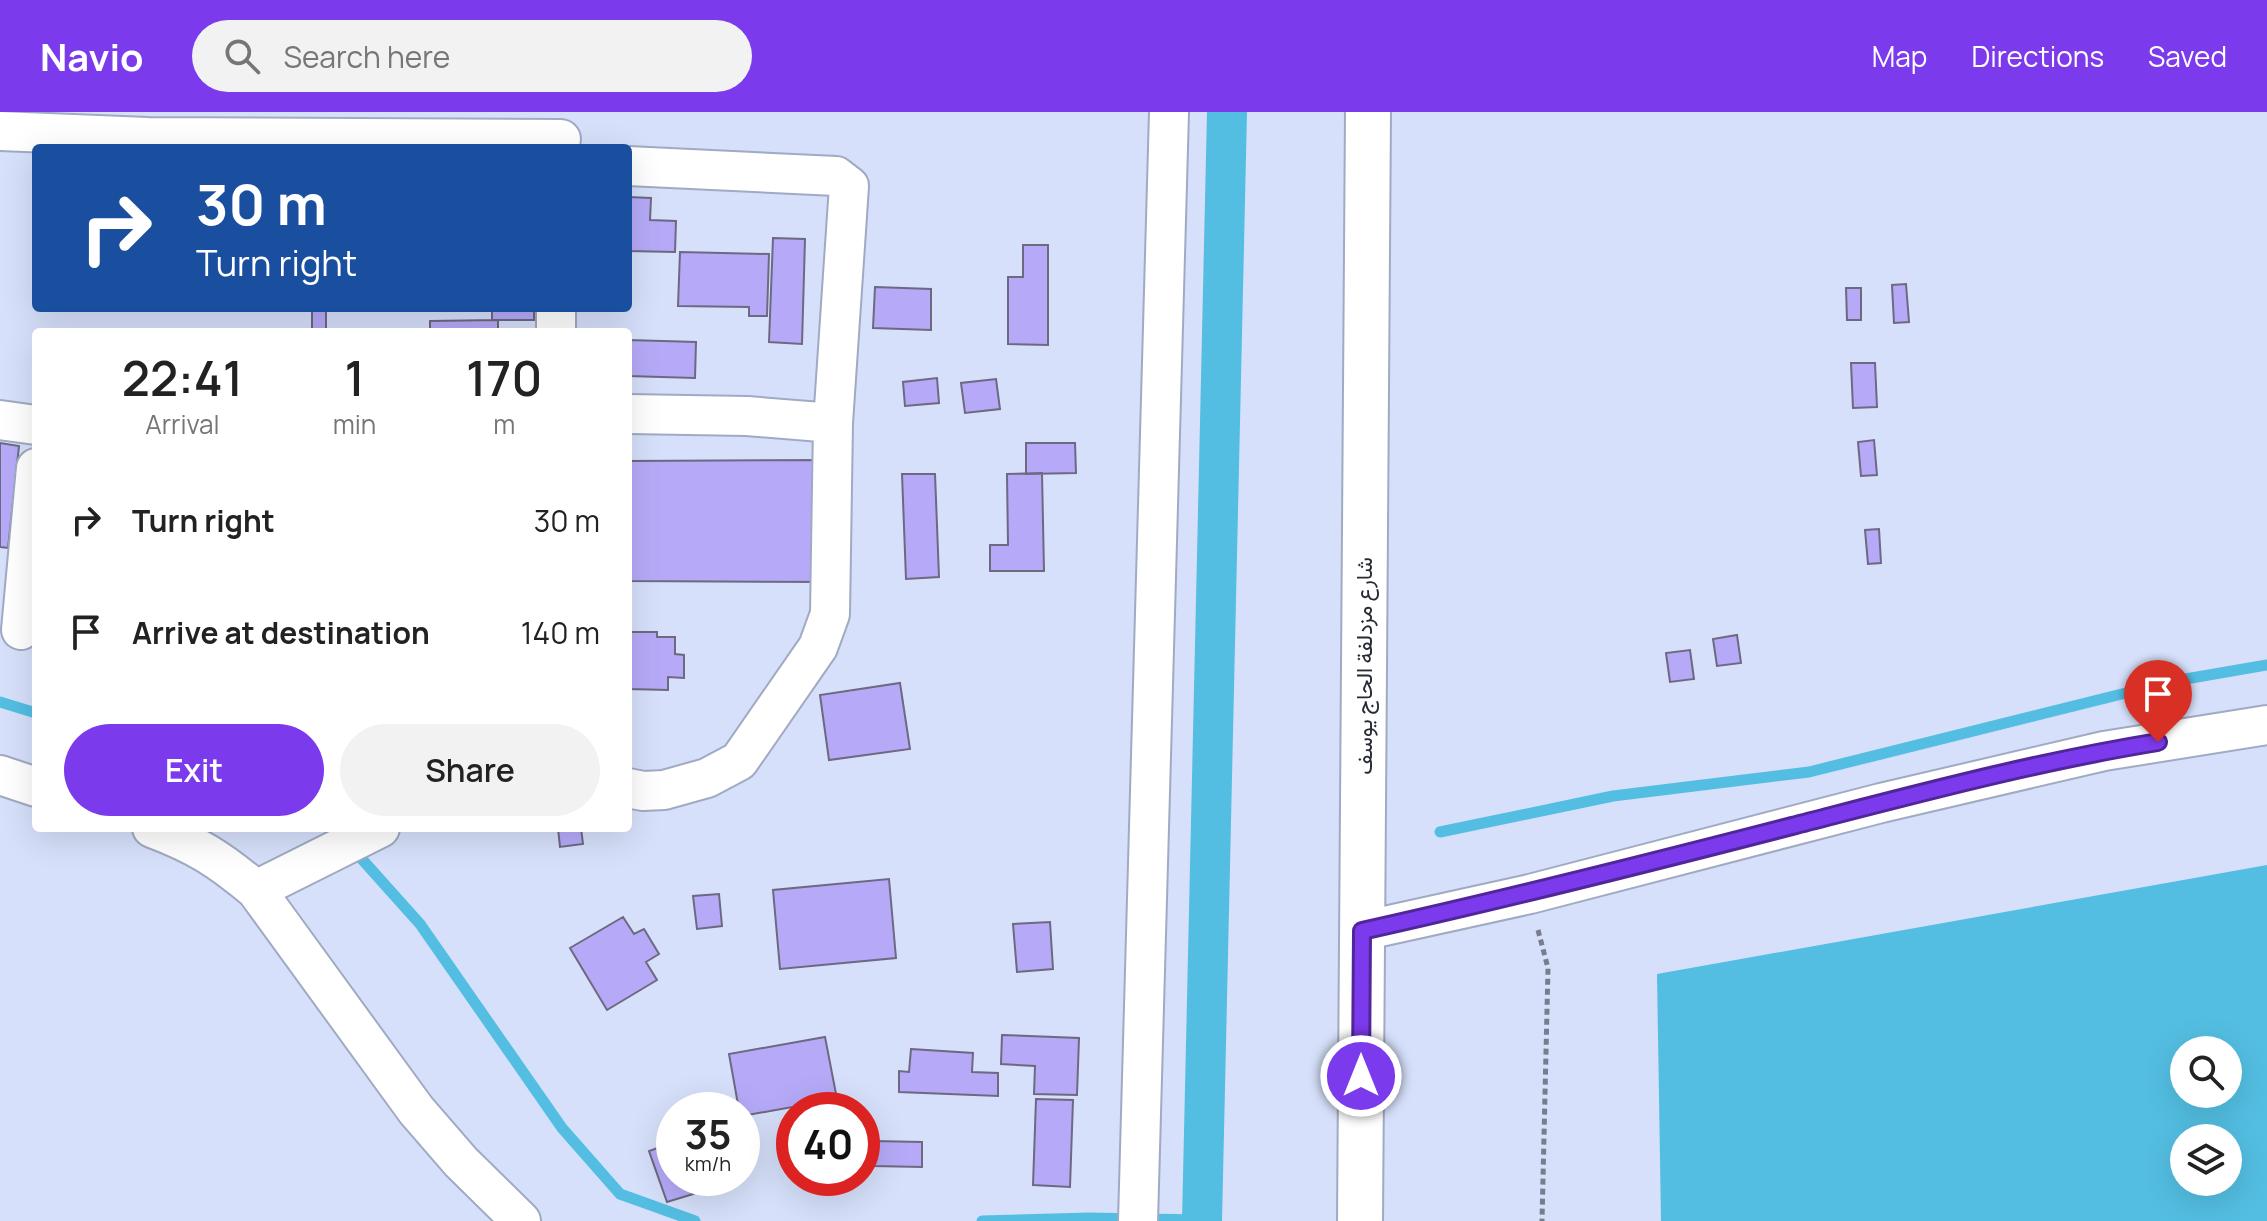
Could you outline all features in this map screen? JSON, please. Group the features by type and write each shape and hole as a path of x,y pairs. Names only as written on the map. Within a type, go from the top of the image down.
{"street":[{"path":"1138,1221 1169,112"},
{"name":"شارع مزدلفة الحاج يوسف","path":"1360,1221 1368,112"},
{"path":"0,131 146,124 561,133"},
{"path":"632,166 836,176 849,186 833,423 830,614 818,647 739,761 707,778 664,790 632,789"},
{"path":"632,414 747,416 833,423"},
{"path":"0,420 32,424"},
{"path":"21,630 32,511"},
{"path":"1362,931 1530,894 1881,803 2104,751 2267,725"},
{"path":"0,775 32,786"},
{"path":"162,832 222,861 256,890 416,1110 461,1162 521,1221"},
{"path":"256,890 373,832"}],"path":[{"path":"1530,894 1548,968 1542,1221"}],"water":[{"path":"2267,865 2267,1221 1661,1221 1657,974"}],"building":[{"path":"632,197 651,198 650,220 676,221 675,252 632,251"},
{"path":"773,238 805,239 802,344 769,342"},
{"path":"1023,245 1048,245 1048,345 1008,344 1008,277 1023,277"},
{"path":"680,252 769,254 767,316 749,316 749,307 678,306"},
{"path":"1906,284 1909,322 1894,323 1892,285"},
{"path":"875,287 931,289 931,330 873,328"},
{"path":"1846,288 1861,288 1861,320 1847,320"},
{"path":"312,312 326,312 326,328 312,328"},
{"path":"492,312 534,312 534,320 492,320"},
{"path":"498,320 498,328 430,328 430,321"},
{"path":"632,340 696,342 695,378 632,376"},
{"path":"1851,363 1875,363 1877,407 1853,408"},
{"path":"937,378 939,403 905,406 903,382"},
{"path":"996,379 1000,409 965,413 961,383"},
{"path":"1874,440 1877,475 1861,476 1858,442"},
{"path":"0,443 19,446 8,548 0,547"},
{"path":"1026,443 1075,443 1076,473 1026,474"},
{"path":"831,460 830,582 632,581 632,461"},
{"path":"1042,473 1044,571 990,571 990,545 1008,545 1007,474"},
{"path":"902,474 935,474 939,577 906,579"},
{"path":"1879,529 1881,563 1868,564 1865,530"},
{"path":"632,632 657,632 657,637 675,637 675,654 684,655 684,678 668,677 668,690 632,689"},
{"path":"1737,635 1741,663 1717,666 1713,639"},
{"path":"1690,650 1694,679 1670,682 1666,653"},
{"path":"900,683 910,749 829,760 820,695"},
{"path":"558,832 582,832 583,844 560,847"},
{"path":"889,879 896,958 780,969 773,890"},
{"path":"719,894 722,926 697,929 693,896"},
{"path":"623,917 634,934 644,929 659,954 646,962 657,980 607,1010 570,948"},
{"path":"1050,922 1053,969 1017,972 1013,924"},
{"path":"1002,1035 1079,1038 1077,1095 1034,1094 1035,1066 1001,1064"},
{"path":"825,1037 836,1092 776,1092 776,1110 760,1113 760,1092 736,1092 729,1054"},
{"path":"911,1049 973,1053 972,1072 998,1073 998,1096 899,1092 899,1071 909,1072"},
{"path":"1036,1099 1073,1100 1070,1187 1033,1185"},
{"path":"880,1141 922,1142 922,1167 880,1166"},
{"path":"656,1148 656,1171 649,1151"},
{"path":"665,1196 686,1196 667,1202"}],"waterway":[{"path":"1202,1221 1227,112"},
{"path":"1440,832 1613,796 1809,772 2174,681 2267,665"},
{"path":"0,702 32,712"},
{"path":"338,832 420,924 562,1128 620,1194 695,1221"},
{"path":"982,1221 1089,1218 1202,1220"}],"route":[{"path":"1361,1076 1362,931 1530,894 1881,803 2104,751 2158,742"}]}
